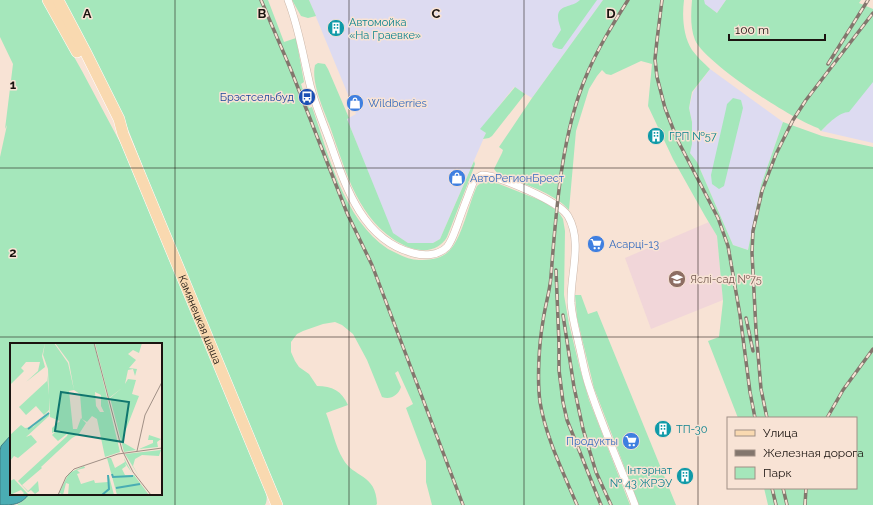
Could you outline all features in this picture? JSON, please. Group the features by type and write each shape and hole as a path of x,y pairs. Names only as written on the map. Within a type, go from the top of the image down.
{"main road":[{"name":"Камянецкая шаша","path":"48,0 114,121 123,134"},
{"name":"Камянецкая шаша","path":"58,0 119,119 123,134 277,505"}],"street":[{"path":"288,0 297,27 313,95 344,180 358,210 385,239 404,250 420,255 441,252 449,243 474,180 482,175 492,176 542,196 558,206 567,214 574,233 575,246 571,304 585,374 635,505"}],"shaded area":[{"path":"309,0 603,0 532,98 514,87 481,129 486,133 440,239 433,243 408,243 392,233 347,119 356,114"},
{"path":"704,0 726,0 717,13 704,4"},
{"path":"710,69 783,122 761,185 748,250 733,245 697,162 690,153 692,122 689,108 693,92"},
{"path":"873,77 873,143 821,131"},
{"name":"Яслі-сад №75","path":"709,222 717,236 723,300 651,329 625,258"}],"green space":[{"path":"0,0 42,0 122,146 266,491 267,496 265,505 17,505 28,495 162,495 162,343 10,343 10,436 1,446 0,451 0,157 7,125 5,129 13,64 0,37"},
{"path":"63,0 268,0 284,42 296,38 304,82 301,84 309,108 312,107 332,165 349,204 360,221 373,236 388,249 403,256 415,260 427,260 440,257 447,253 454,245 462,229 474,193 477,186 482,182 494,182 542,201 558,211 563,219 565,231 564,295 569,324 580,369 589,400 630,505 432,505 426,482 426,461 406,408 413,404 398,371 395,373 401,387 400,390 391,398 382,397 367,360 353,334 342,325 335,322 323,324 297,334 291,342 291,352 299,367 309,374 317,386 332,388 340,393 346,400 348,405 326,413 343,459 352,470 368,481 373,487 376,494 377,504 283,505 164,221 126,124"},
{"path":"292,0 309,0 316,16 308,18 301,16"},
{"path":"580,0 597,0 562,49 553,47 552,44 561,30 558,19 560,10"},
{"path":"603,0 684,0 683,19 687,39 694,53 710,69 692,92 689,108 692,122 692,144 690,153 697,162 733,245 748,250 761,185 783,122 822,136 873,147 873,505 768,505 764,489 857,489 857,417 738,417 708,341 719,337 723,301 717,236 673,159 648,106 652,64 641,61 611,75 606,74 602,70 589,89 576,131 569,210 555,198 546,193 498,174 494,169 503,150 499,147 532,98"},
{"path":"692,0 704,0 705,4 717,13 726,0 861,0 859,3 873,9 873,82 849,112 838,116 821,131 751,90 702,50 695,40 692,30"},
{"path":"318,63 325,64 328,69 349,118 347,119 393,233 408,243 433,243 440,239 474,161 475,164 473,170 447,237 433,249 417,249 393,239 369,216 360,202 346,172 316,87 314,72 315,65"},
{"path":"515,87 525,94 492,136 483,139 486,133 480,129"},
{"path":"733,98 741,100 743,108 724,186 719,189 712,184 711,175 727,104"},
{"path":"575,295 581,295 588,314 597,311 676,505 639,505 594,388 577,318"}],"water":[{"path":"10,436 10,495 28,495 16,504 0,505 1,446"}],"railway":[{"path":"261,0 291,70 347,213 372,265 463,505"},
{"path":"577,505 546,429 540,402 540,340 550,282 561,174 571,122 578,97 591,64 628,0"},
{"path":"662,0 655,59 657,77 665,108 677,139 718,218 728,246 755,417"},
{"path":"828,64 868,0"},
{"path":"767,417 761,389 752,253 753,231 762,191 776,154 793,120 806,100 873,13"},
{"path":"556,270 559,370 563,402 567,420 601,505"},
{"path":"563,315 574,387 583,429 596,472 611,505"},
{"path":"746,318 753,351"},
{"path":"828,417 843,390 873,349"},
{"path":"772,489 776,505"},
{"path":"783,489 787,505"},
{"path":"805,505 806,489"}],"place":[{"name":"Автомойка «На Граевке»","path":"336,28"},
{"name":"Брэстсельбуд","path":"307,97"},
{"name":"Wildberries","path":"355,103"},
{"name":"ГРП №57","path":"656,136"},
{"name":"АвтоРегионБрест","path":"457,178"},
{"name":"Асарці-13","path":"596,244"},
{"name":"Яслі-сад №75","path":"677,279"},
{"name":"ТП-30","path":"663,429"},
{"name":"Продукты","path":"631,441"},
{"name":"Інтэрнат № 43 ЖРЭУ","path":"685,476"}]}
